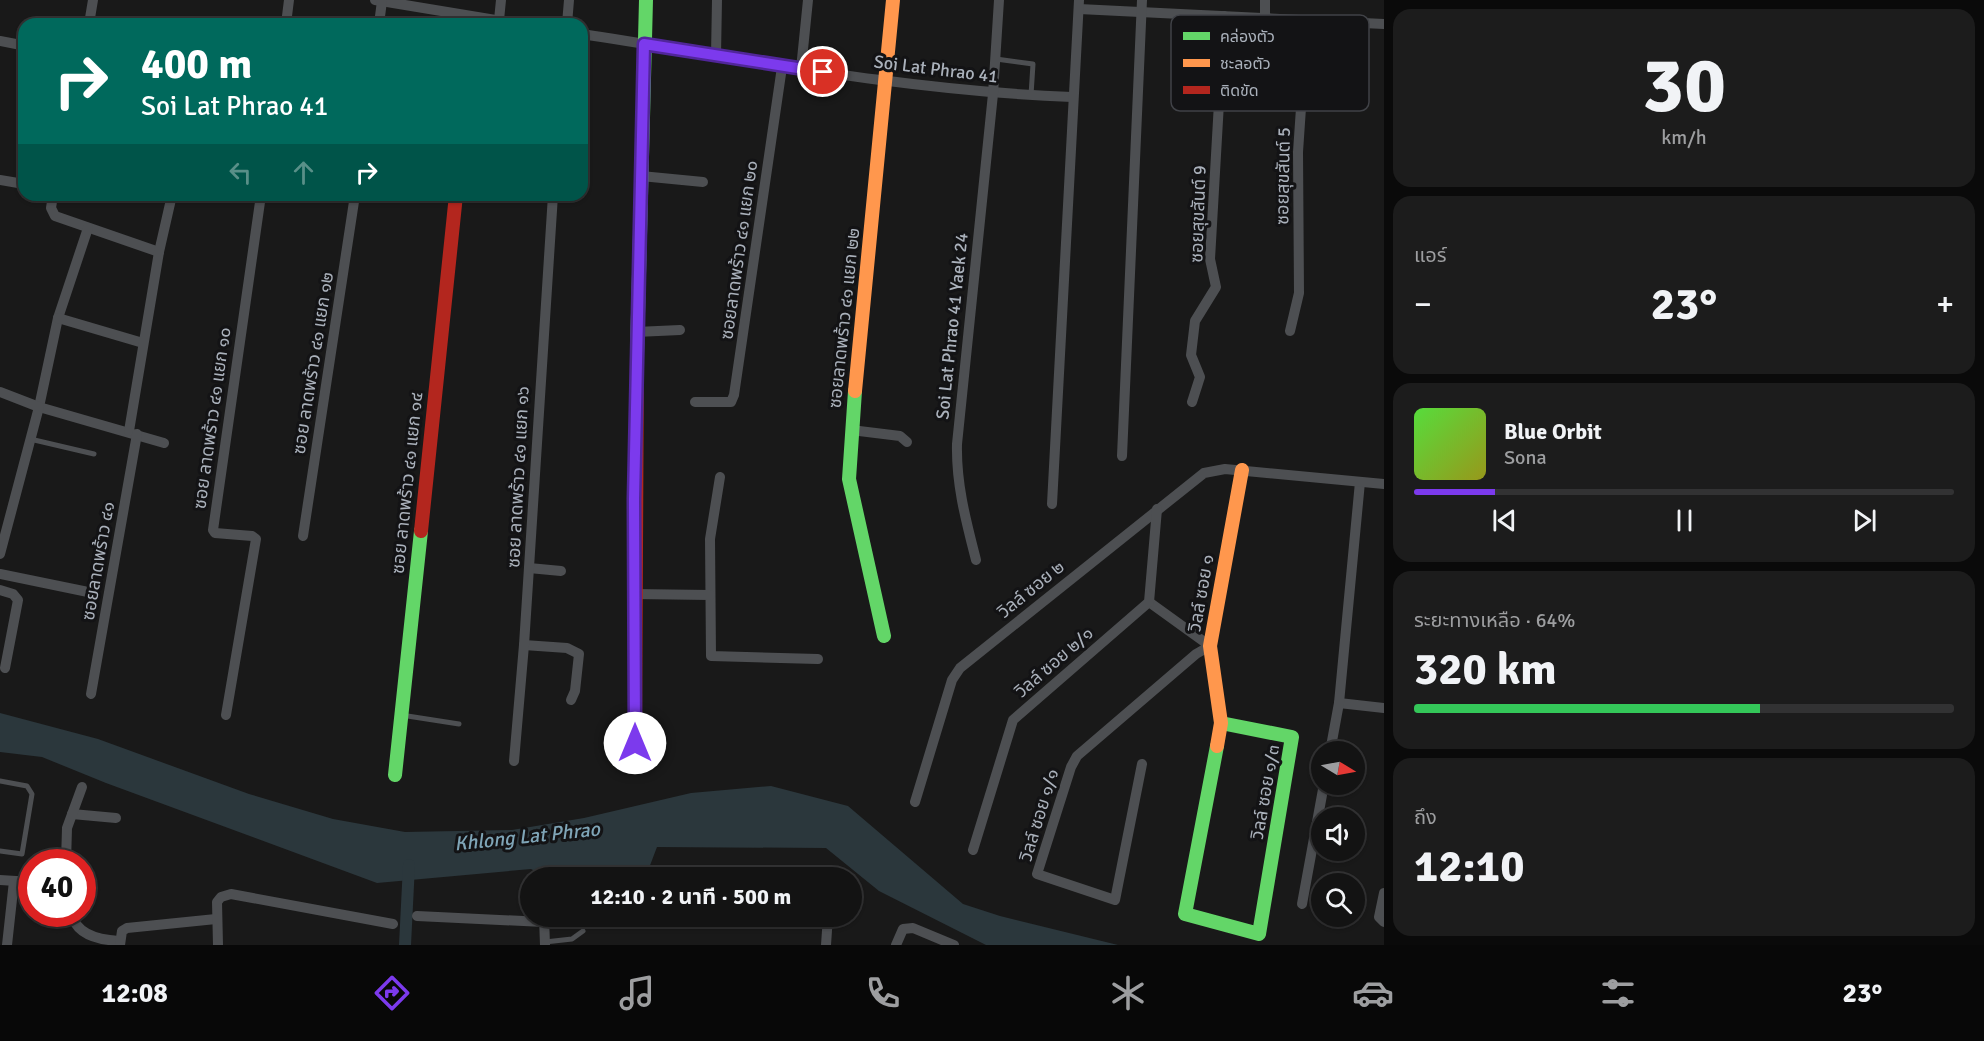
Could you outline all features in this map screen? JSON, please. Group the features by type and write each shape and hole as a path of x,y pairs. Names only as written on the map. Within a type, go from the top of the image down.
{"street":[{"path":"90,18 93,0"},
{"path":"287,18 289,0"},
{"path":"499,18 501,0"},
{"path":"568,18 569,0"},
{"path":"635,743 633,594 636,332 645,0"},
{"path":"716,55 717,0"},
{"path":"801,69 808,0"},
{"name":"ซอยลาดพร้าว ๔๑ แยก ๒๒","path":"884,636 849,479 851,430 893,0"},
{"name":"Soi Lat Phrao 41 Yaek 24","path":"976,560 960,496 956,468 993,94 999,0"},
{"path":"1122,456 1142,0"},
{"path":"379,18 379,1 464,18"},
{"path":"1052,504 1072,97 1079,5 1141,12 1203,15"},
{"path":"1369,23 1384,24"},
{"name":"Soi Lat Phrao 41","path":"588,35 782,67 993,94 1072,97"},
{"path":"0,40 18,44"},
{"name":"ซอยลาดพร้าว ๔๑ แยก ๒๐","path":"695,402 730,402 734,395 782,67"},
{"name":"ซอยสุขสันต์ 9","path":"1192,402 1200,377 1191,355 1195,321 1216,287 1210,260 1219,111"},
{"name":"ซอยสุขสันต์ 5","path":"1290,331 1299,293 1298,152 1301,111"},
{"path":"642,176 703,182"},
{"path":"0,180 18,183"},
{"path":"52,201 51,208 55,216 159,252"},
{"name":"ซอยลาดพร้าว ๔๑","path":"91,694 133,433 143,342 171,201"},
{"name":"ซอย ลาดพร้าว ๔๑ แยก ๑๐","path":"226,716 256,539 252,536 214,533 213,530 260,201"},
{"name":"ซอย ลาดพร้าว ๔๑ แยก ๑๒","path":"303,536 354,201"},
{"name":"ซอย ลาดพร้าว ๔๑ แยก ๑๔","path":"395,775 455,201"},
{"name":"ซอย ลาดพร้าว ๔๑ แยก ๑๖","path":"514,761 524,645 553,201"},
{"path":"0,554 39,407 58,318 88,228"},
{"path":"58,318 143,342"},
{"path":"636,332 680,330"},
{"path":"0,392 39,407 164,443"},
{"path":"851,430 900,436 907,442"},
{"name":"วิลล์ ซอย ๒","path":"915,802 955,673 1157,508 1204,473 1225,469 1242,470 1384,484"},
{"name":"วิลล์ ซอย ๑","path":"1221,723 1210,646 1242,470"},
{"path":"720,477 710,539 712,658 819,658"},
{"path":"1332,741 1339,703 1360,482"},
{"path":"1157,508 1149,602 1210,646"},
{"path":"529,568 561,571"},
{"path":"0,574 88,592"},
{"path":"0,590 13,594 18,600 5,668"},
{"path":"633,594 710,595"},
{"name":"วิลล์ ซอย ๒/๑","path":"973,850 1013,720 1149,602"},
{"path":"524,645 567,648 579,654 575,691 571,700"},
{"name":"วิลล์ ซอย ๑/๑","path":"1142,764 1115,900 1037,874 1071,767 1077,756 1196,654 1210,646"},
{"path":"1339,703 1384,708"},
{"name":"วิลล์ ซอย ๑/๓","path":"1221,723 1292,736 1259,934 1185,914 1221,723"},
{"path":"66,849 67,828 82,787"},
{"path":"1302,904 1322,795"},
{"path":"72,814 116,818"},
{"path":"0,880 18,881"},
{"path":"7,945 14,881"},
{"path":"1384,893 1379,917 1384,922"},
{"path":"218,945 217,902 221,897 231,894 393,924"},
{"path":"417,916 520,918"},
{"path":"79,927 93,938 120,943 122,931 127,928 216,919"},
{"path":"544,927 544,944"},
{"path":"825,945 827,927"},
{"path":"896,945 900,932 913,928 954,945"}],"lane":[{"path":"996,59 1034,64 1031,95"},
{"path":"30,439 94,454"},
{"path":"401,715 459,724"},
{"path":"0,781 27,786 32,794 22,854 0,851"},
{"path":"544,944 572,939 583,932"}],"water":[{"name":"Khlong Lat Phrao","path":"0,713 98,739 249,794 333,819 405,832 512,830 584,818 691,793 771,786 848,806 963,904 1000,916 1118,945 986,945 879,891 862,877 862,867 849,867 826,848 657,847 649,867 520,867 520,870 377,883 106,783 42,757 0,752"}],"waterway":[{"path":"405,945 409,865"}],"traffic: fast":[{"path":"637,353 646,0"},
{"path":"855,391 849,479 884,636"},
{"path":"395,775 421,531"},
{"path":"1217,746 1185,914 1259,934 1292,737 1221,723"}],"traffic: slow":[{"path":"855,391 893,0"},
{"path":"1217,746 1221,723 1210,646 1242,470"}],"traffic: jam":[{"path":"421,531 455,201"},
{"path":"635,743 637,353"}],"route":[{"path":"635,743 633,594 636,332 644,44 823,72"}]}
